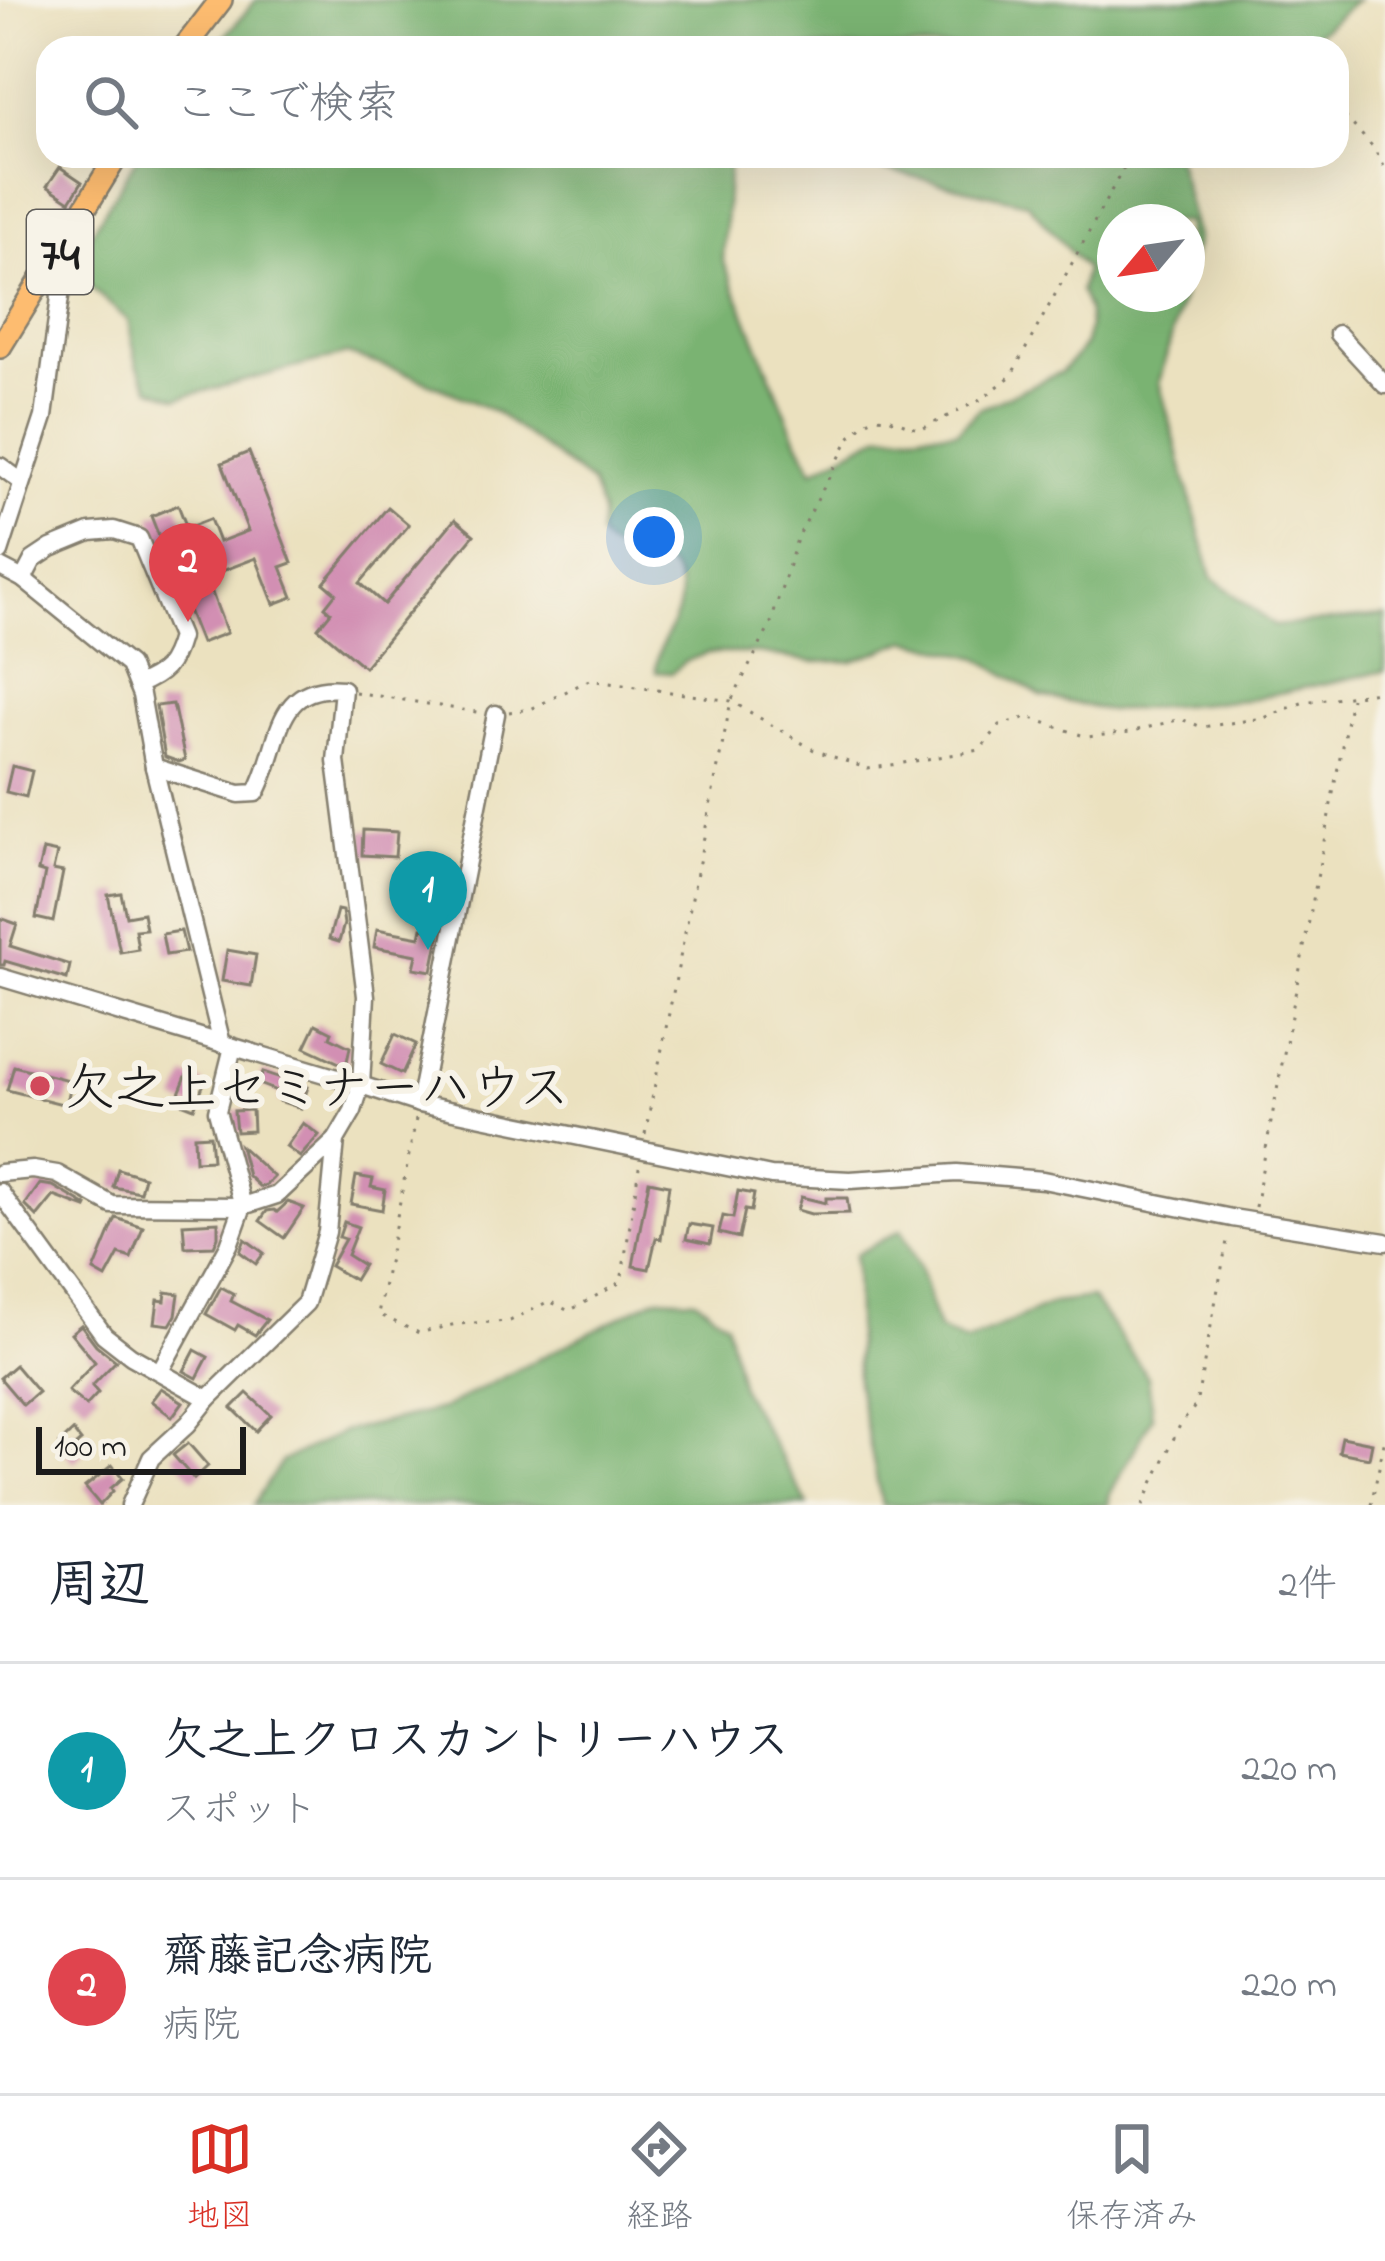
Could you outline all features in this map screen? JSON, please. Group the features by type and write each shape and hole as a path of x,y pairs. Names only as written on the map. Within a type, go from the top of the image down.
{"main road":[{"path":"193,36 221,0"},
{"name":"74","path":"0,347 110,168"}],"street":[{"path":"0,552 44,417 60,297 54,262"},
{"path":"1338,334 1385,385"},
{"path":"0,466 22,482"},
{"path":"23,579 33,560 90,532 114,530 139,538 180,637 162,675 137,685"},
{"path":"0,567 23,579 129,664 228,1045 217,1112 243,1206 229,1246 160,1371"},
{"path":"0,1173 57,1174 112,1205 243,1206 277,1196 336,1140 353,1111 361,1084 366,996 337,761 343,689 324,687 304,693 284,714 256,793 239,794 154,766"},
{"path":"419,1105 496,714"},
{"path":"0,977 419,1105 771,1176 850,1180 957,1173 1043,1180 1232,1218 1385,1242"},
{"path":"130,1505 151,1458 306,1303 327,1232 336,1140"},
{"path":"0,1192 104,1336 208,1399"}],"path":[{"path":"1349,121 1385,168"},
{"path":"419,1105 378,1314 419,1333 456,1324 510,1321 549,1301 569,1312 620,1282 641,1151 730,701 770,626 797,538 849,439 865,422 888,418 920,430 982,399 1011,376 1124,168"},
{"path":"343,689 496,714 531,710 589,680 730,701 814,750 868,769 980,750 1000,725 1028,717 1087,737 1181,719 1202,727 1264,718 1304,702 1385,691"},
{"path":"1252,1221 1352,696"},
{"path":"1143,1505 1180,1425 1196,1405 1232,1218"},
{"path":"1371,1505 1385,1439"}],"green space":[{"path":"256,0 1357,0 1310,36 225,36"},
{"path":"131,168 728,168 723,260 813,470 882,434 957,431 979,409 1061,372 1085,344 1089,326 1080,291 1085,269 1028,203 877,168 1179,168 1188,204 1097,204 1097,312 1178,312 1159,382 1212,577 1274,626 1385,616 1385,671 1245,700 1109,711 1041,696 979,658 908,640 853,661 707,653 672,673 656,672 678,607 674,572 659,561 607,545 599,536 601,512 591,483 494,411 409,374 347,354 178,398 150,388 137,364 128,320 82,280 80,251"},
{"path":"901,1230 919,1267 938,1330 966,1342 1053,1303 1092,1298 1148,1377 1152,1417 1109,1496 1109,1505 882,1505 857,1382 855,1255"},
{"path":"658,1297 695,1299 726,1322 741,1388 808,1505 253,1505 281,1462 345,1431 442,1409"}],"building":[{"path":"59,168 82,182 70,201 47,186"},
{"path":"249,452 292,563 281,567 293,597 274,604 256,558 206,577 227,633 201,643 151,516 178,505 187,528 210,519 219,542 248,531 222,463"},
{"path":"388,507 409,525 360,583 384,604 455,519 474,535 364,667 318,628 331,612 325,607 336,593 324,583"},
{"path":"173,704 185,760 179,762 165,757 156,706"},
{"path":"12,766 32,771 26,797 6,792"},
{"path":"363,830 397,832 395,857 362,855"},
{"path":"43,850 57,853 53,870 63,872 53,922 36,918 45,873 38,871"},
{"path":"121,893 126,916 143,913 146,929 135,930 138,949 120,952 108,895"},
{"path":"337,910 342,911 344,924 339,942 329,939"},
{"path":"0,918 17,924 10,946 70,965 67,979 5,961 0,965"},
{"path":"422,928 440,932 432,971 414,968 417,955 374,947 377,929 420,937"},
{"path":"181,931 186,952 166,955 162,934"},
{"path":"227,950 256,955 251,986 222,981"},
{"path":"316,1024 350,1047 346,1066 305,1047"},
{"path":"395,1034 416,1044 402,1074 381,1064"},
{"name":"欠之上セミナーハウス","path":"14,1066 72,1081 66,1105 7,1090"},
{"path":"263,1072 308,1087 301,1108 279,1101 282,1093 259,1084"},
{"path":"186,1076 204,1083 194,1108 176,1101"},
{"path":"252,1110 253,1131 236,1132 234,1111"},
{"path":"303,1123 319,1135 300,1157 286,1147"},
{"path":"210,1135 212,1160 195,1161 194,1136"},
{"path":"240,1146 274,1177 266,1185 260,1187 248,1176"},
{"path":"118,1169 144,1177 140,1192 113,1187"},
{"path":"356,1176 373,1179 371,1187 385,1190 382,1210 351,1204"},
{"path":"649,1181 669,1185 661,1239 656,1238 649,1269 633,1266"},
{"path":"40,1184 53,1186 87,1206 54,1196 37,1217 25,1205"},
{"path":"738,1191 754,1194 739,1238 719,1233 723,1216 733,1218"},
{"path":"801,1197 826,1203 826,1198 847,1198 849,1213 797,1210"},
{"path":"288,1202 304,1208 284,1238 260,1221 267,1211 277,1212"},
{"path":"116,1218 143,1227 131,1258 119,1254 106,1278 94,1271"},
{"path":"218,1222 214,1246 185,1247 183,1224"},
{"path":"344,1222 358,1227 347,1255 363,1265 354,1280 330,1266 345,1239 339,1237"},
{"path":"689,1224 713,1228 710,1244 686,1239"},
{"path":"245,1239 264,1253 256,1264 240,1252"},
{"path":"221,1287 234,1294 231,1301 267,1320 255,1335 206,1314"},
{"path":"166,1292 179,1294 170,1325 155,1323 158,1300 165,1301"},
{"path":"81,1325 116,1361 92,1386 98,1393 86,1406 68,1391 95,1362 71,1333"},
{"path":"195,1350 208,1357 197,1378 184,1371"},
{"path":"15,1365 38,1392 23,1405 0,1378"},
{"path":"161,1388 183,1402 172,1417 151,1401"},
{"path":"247,1393 271,1415 256,1431 232,1408"},
{"path":"73,1431 83,1454 74,1462 59,1444"},
{"path":"1342,1437 1372,1443 1369,1458 1339,1452"},
{"path":"188,1443 208,1466 194,1479 173,1455"},
{"path":"112,1465 123,1478 100,1505 85,1487"}],"place":[{"name":"齋藤記念病院","path":"188,622"},
{"name":"欠之上クロスカントリーハウス","path":"428,950"},
{"name":"欠之上セミナーハウス","path":"40,1086"}]}
